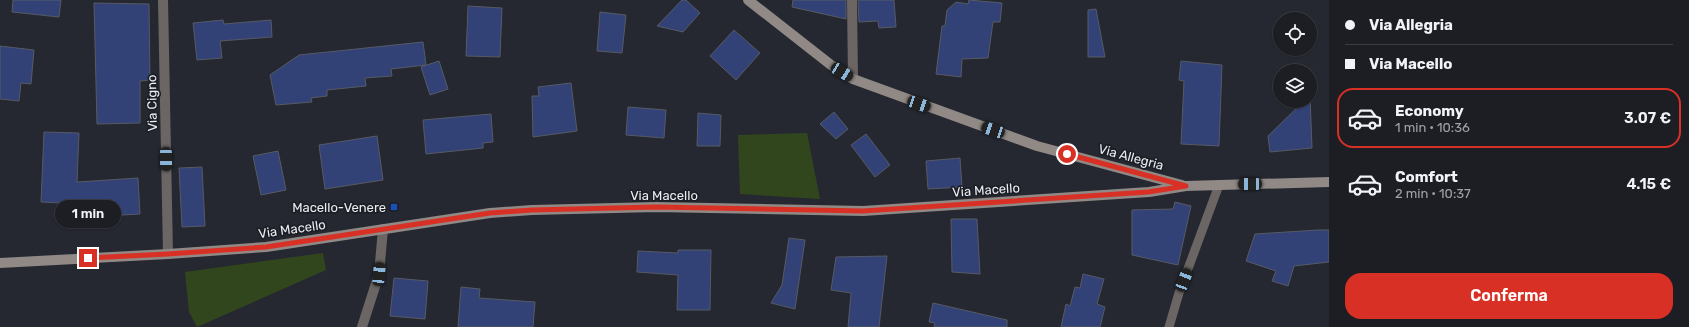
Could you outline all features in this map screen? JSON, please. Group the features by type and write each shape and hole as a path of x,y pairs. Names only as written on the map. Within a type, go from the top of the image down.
{"street":[{"name":"Via Cigno","path":"163,0 168,254"},
{"name":"Via Allegria","path":"748,0 831,65 853,79 1037,146 1186,186"},
{"path":"852,0 853,79"},
{"name":"Via Macello","path":"0,263 266,247 490,213 555,209 656,207 863,211 1148,192 1186,186 1329,182"},
{"path":"362,327 379,274 383,229"}],"lane":[{"path":"1169,327 1179,293 1219,185"}],"green space":[{"path":"807,133 820,199 740,194 738,135"},
{"path":"323,253 326,270 197,327 189,312 185,272"}],"building":[{"path":"13,0 61,0 59,17 12,12"},
{"path":"682,0 686,0 700,13 683,32 657,26"},
{"path":"793,0 846,0 846,19 792,7"},
{"path":"858,0 894,0 896,27 879,28 878,21 859,22"},
{"path":"969,0 1002,3 1000,22 993,22 988,58 962,59 961,77 936,74 942,26 945,26 947,10 956,2 968,4"},
{"path":"94,3 149,4 150,80 140,81 140,123 97,124"},
{"path":"468,6 502,8 500,57 466,56"},
{"path":"1096,9 1105,57 1088,57 1088,10"},
{"path":"600,12 626,15 622,53 597,51"},
{"path":"223,20 224,24 271,20 272,37 220,41 222,58 197,60 193,23"},
{"path":"734,30 760,53 736,80 710,56"},
{"path":"423,42 426,65 391,69 392,76 365,78 366,86 327,90 327,96 311,98 312,102 276,105 270,75 299,55"},
{"path":"0,46 34,50 31,84 21,83 19,101 0,99"},
{"path":"439,61 448,89 430,95 421,67"},
{"path":"1181,61 1222,65 1219,146 1181,144 1184,81 1179,80"},
{"path":"571,83 577,131 533,137 532,96 539,96 538,87"},
{"path":"628,107 666,110 664,138 626,135"},
{"path":"1297,108 1310,108 1312,148 1270,152 1268,136"},
{"path":"834,112 848,129 836,139 820,124"},
{"path":"698,113 721,115 720,146 697,146"},
{"path":"491,114 493,142 483,143 483,148 426,154 423,120"},
{"path":"44,132 79,133 77,182 138,178 140,214 104,216 103,205 41,202"},
{"path":"866,134 890,165 875,177 851,145"},
{"path":"377,136 383,180 325,189 319,145"},
{"path":"278,151 286,190 261,195 253,156"},
{"path":"960,158 962,187 928,189 926,161"},
{"path":"202,167 205,226 182,227 179,168"},
{"path":"1175,202 1191,206 1178,265 1132,255 1132,210 1173,209"},
{"path":"951,219 977,219 980,274 952,272"},
{"path":"1329,230 1329,262 1294,266 1288,286 1272,281 1276,271 1246,261 1255,234"},
{"path":"789,238 805,240 795,309 771,303 782,285"},
{"path":"678,250 711,250 710,310 677,310 678,275 637,272 638,251 678,253"},
{"path":"887,256 879,327 848,327 851,293 831,290 836,257"},
{"path":"1083,274 1104,279 1097,304 1105,307 1100,327 1061,327 1066,304 1070,306 1075,287 1080,288"},
{"path":"394,278 428,281 425,319 390,316"},
{"path":"461,287 480,289 479,298 535,302 533,327 458,327"},
{"path":"933,303 1007,320 1007,327 934,327 935,323 929,322"}],"place":[{"name":"Macello-Venere","path":"394,207"}],"route":[{"path":"88,258 266,247 490,213 562,208 656,207 863,211 1148,192 1186,186 1067,154"}]}
